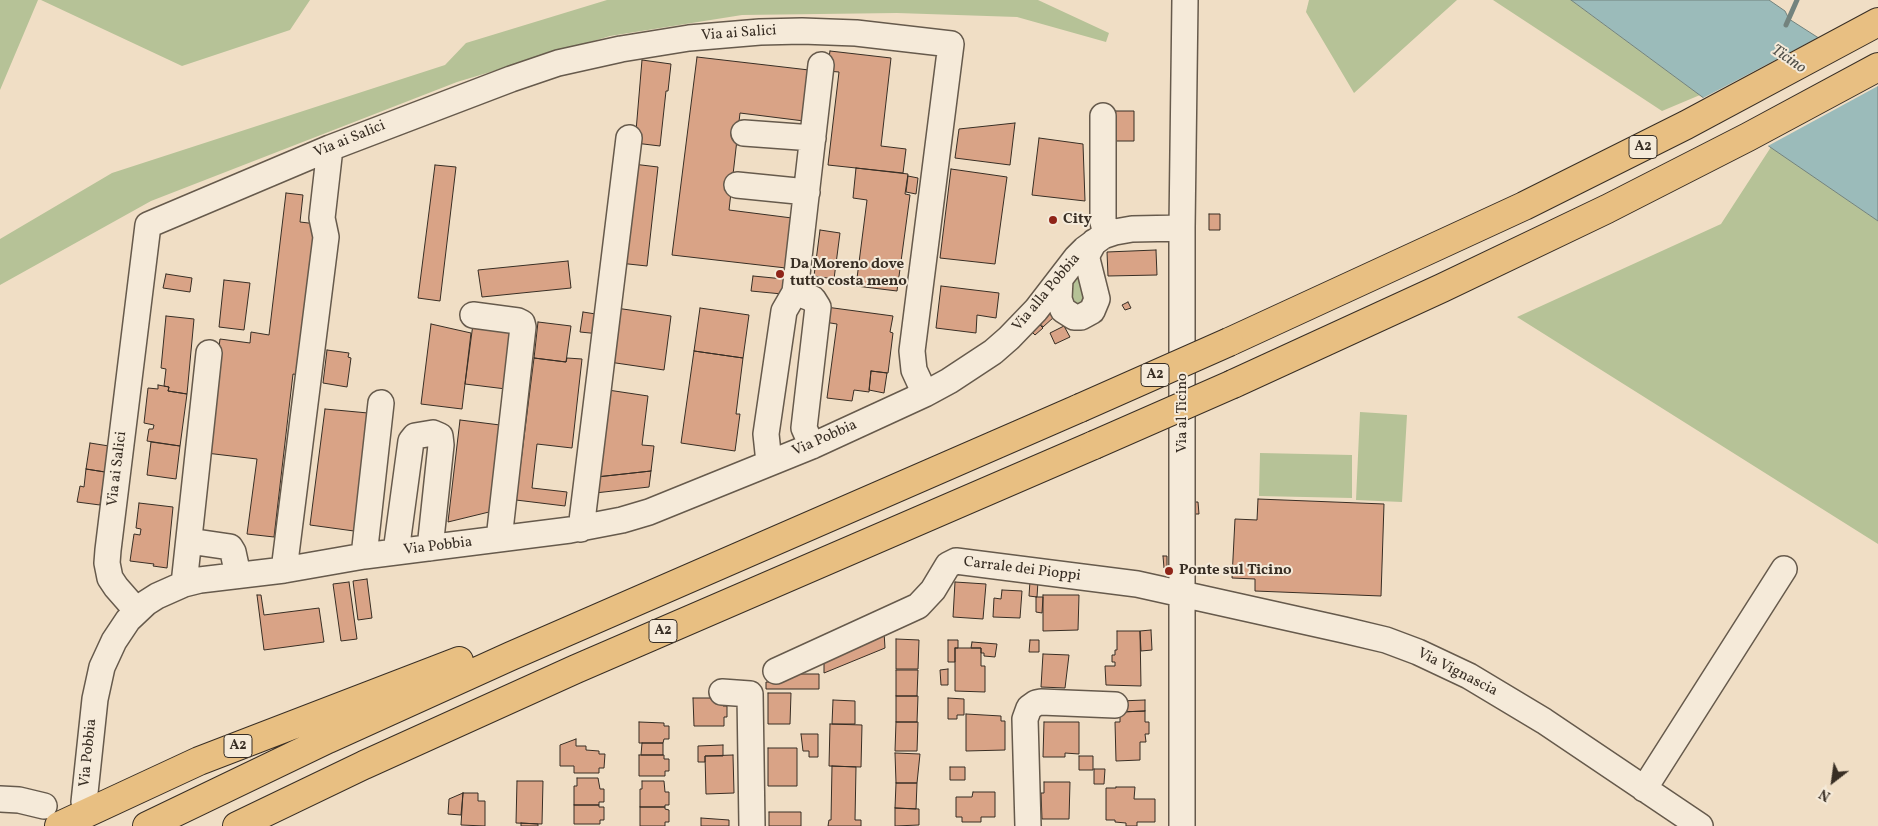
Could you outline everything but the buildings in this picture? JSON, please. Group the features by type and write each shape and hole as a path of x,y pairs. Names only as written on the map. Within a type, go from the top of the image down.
{"highway":[{"name":"A2","path":"147,826 388,711 1080,408 1404,263 1686,126 1878,22"},
{"name":"A2","path":"237,826 364,765 576,669 1233,384 1442,288 1694,165 1878,67"},
{"name":"A2","path":"51,816 199,761 422,674 670,586"}],"street":[{"name":"Via al Ticino","path":"1182,826 1182,228 1185,0"},
{"name":"Via ai Salici","path":"137,611 110,578 107,564 148,225 330,148 511,78 558,64 650,44 689,38 760,32 856,33 950,44 912,351 914,370 925,394"},
{"path":"772,462 768,453 766,434 784,310 795,292 821,65"},
{"path":"1060,279 1059,299 1063,310 1074,317 1080,317 1092,311 1097,299 1087,259 1088,253 1100,238 1103,222 1103,116"},
{"path":"744,133 812,138"},
{"path":"576,529 629,138"},
{"path":"284,570 326,238 322,218 330,148"},
{"path":"737,185 806,192"},
{"name":"Via alla Pobbia","path":"925,394 949,381 993,352 1024,324 1076,258 1100,238 1115,232 1132,229 1182,228"},
{"path":"795,292 809,296 816,302 818,307 804,428 812,446"},
{"path":"473,315 518,321 523,326 498,539"},
{"path":"576,529 592,336"},
{"path":"184,584 209,353"},
{"name":"Via Pobbia","path":"84,802 91,727 98,679 114,641 128,620 157,596 184,584 284,570 364,556 576,529 622,520 649,512 812,446 925,394"},
{"path":"364,556 381,403"},
{"path":"396,552 411,441 415,436 433,433 440,436 441,445 430,548"},
{"path":"189,541 230,547 233,552 238,576"},
{"name":"Carrale dei Pioppi","path":"776,671 910,611 925,601 948,565 956,561 1137,584 1183,593"},
{"path":"1644,789 1784,569"},
{"name":"Via Vignascia","path":"1183,593 1262,613 1377,638 1418,652 1469,676 1544,721 1700,826"},
{"path":"722,692 750,694 752,826"},
{"path":"1028,826 1025,719 1029,708 1041,702 1115,705"},
{"path":"0,799 19,800 51,816"}],"green space":[{"path":"0,0 38,0 0,90"},
{"path":"41,0 310,0 290,30 182,66"},
{"path":"607,0 1038,0 1109,33 1106,42 1017,17 897,13 742,15 610,36 457,82 151,201 0,285 0,239 112,173 445,65 466,43"},
{"path":"1309,0 1457,0 1354,93 1306,12"},
{"path":"1493,0 1571,0 1700,95 1662,111"},
{"path":"1771,147 1878,221 1878,544 1517,317 1721,224"},
{"path":"1080,270 1089,298 1075,308 1067,289"},
{"path":"1360,412 1407,415 1402,502 1356,500"},
{"path":"1260,453 1352,455 1352,498 1259,496"}],"water":[{"name":"Ticino","path":"1571,0 1769,0 1785,11 1789,19 1878,76 1878,221 1770,147"}],"pier":[{"path":"1821,36 1878,73 1878,86 1766,147 1701,99"}],"waterway":[{"path":"1786,25 1797,0"}],"place":[{"name":"City","path":"1053,220"},
{"name":"Da Moreno dove tutto costa meno","path":"780,274"},
{"name":"Ponte sul Ticino","path":"1169,571"}]}
